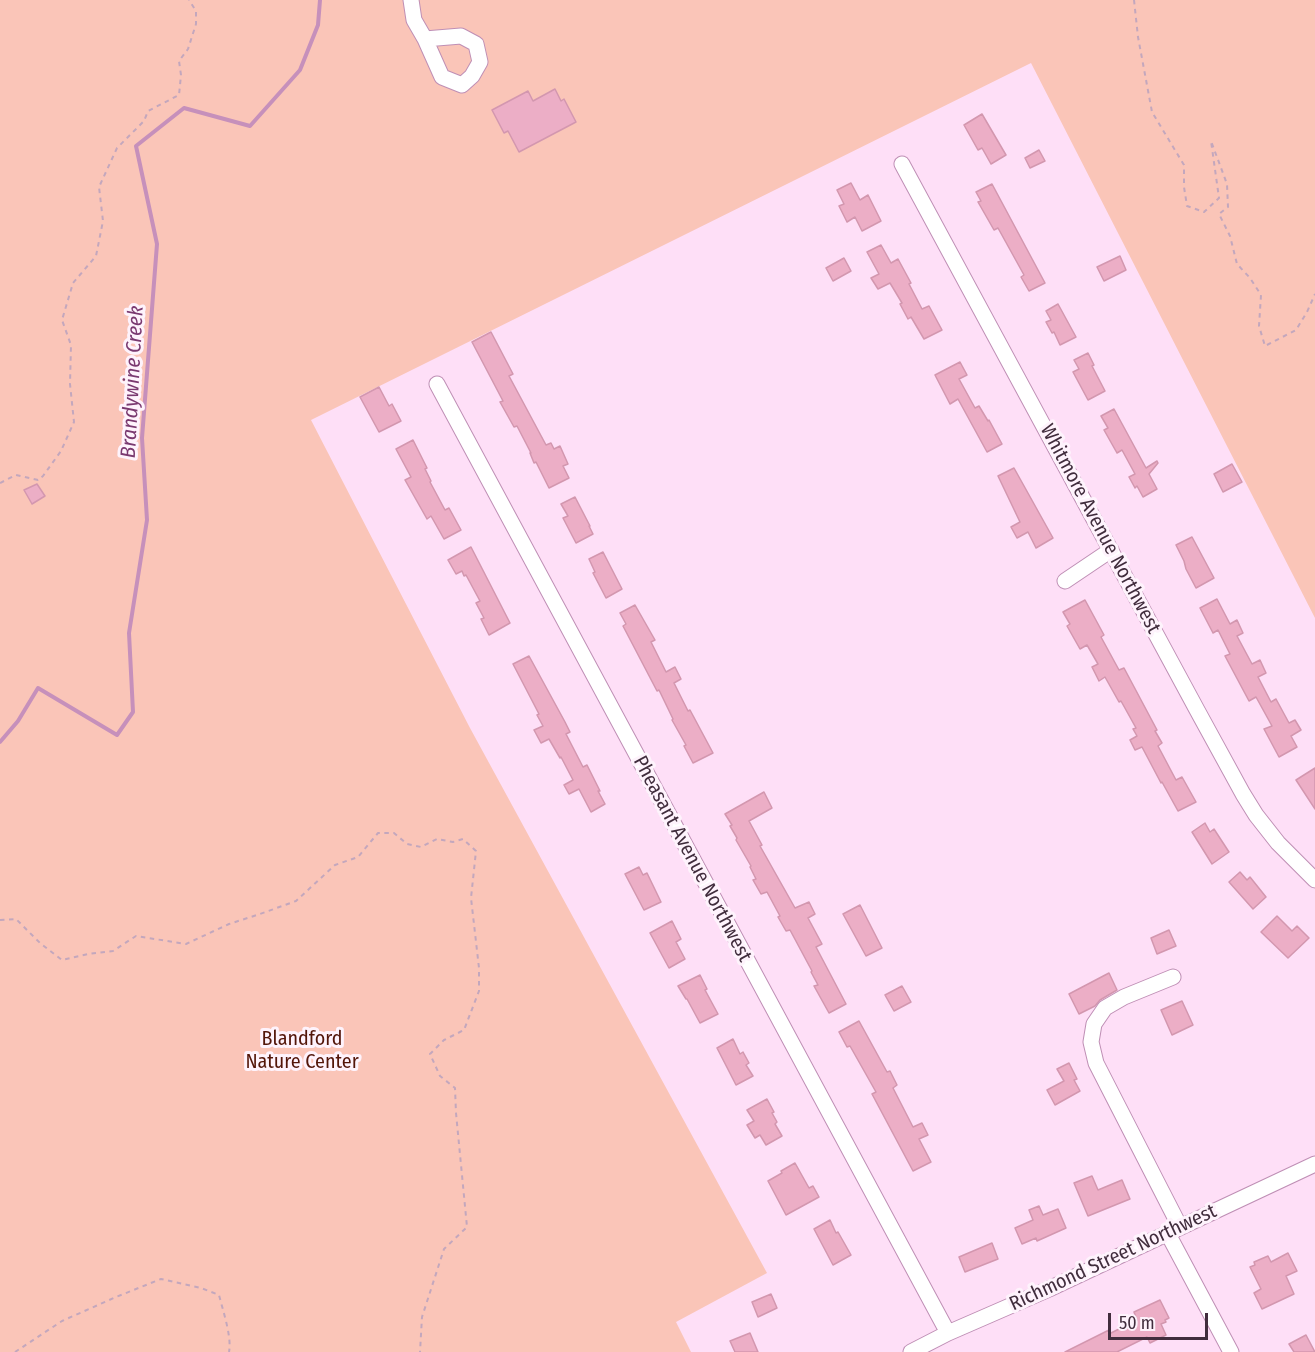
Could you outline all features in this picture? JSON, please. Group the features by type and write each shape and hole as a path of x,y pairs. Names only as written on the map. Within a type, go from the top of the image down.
{"street":[{"path":"411,0 414,20 425,39"},
{"name":"Whitmore Avenue Northwest","path":"903,164 1248,801 1278,843 1315,880"},
{"name":"Pheasant Avenue Northwest","path":"437,384 948,1333"},
{"path":"1065,581 1111,550"},
{"path":"1173,977 1124,997 1105,1008 1094,1024 1091,1042 1096,1063 1232,1352"},
{"name":"Richmond Street Northwest","path":"911,1352 1315,1164"}],"path":[{"path":"0,483 16,475 38,480 43,476 61,451 75,422 70,384 71,345 62,320 73,283 96,256 103,221 99,187 117,148 144,121 148,111 179,95 181,75 179,61 188,49 196,24 196,11 189,0"},
{"path":"1134,0 1138,37 1152,112 1184,165 1187,206 1204,212 1219,198 1211,141 1227,184 1228,207 1219,214 1230,236 1237,264 1261,295 1259,326 1265,346 1296,330 1315,294"},
{"path":"0,920 16,919 40,943 62,960 113,951 136,936 186,944 229,924 296,901 335,865 358,857 378,833 394,833 407,844 421,847 437,839 453,842 464,839 476,851 471,898 479,968 478,991 464,1030 444,1040 430,1054 440,1076 455,1088 467,1227 444,1250 422,1317 420,1352"},
{"path":"15,1352 62,1322 161,1279 201,1288 219,1295 229,1339 229,1352"}],"green space":[{"name":"Blandford Nature Center","path":"0,0 1315,0 1315,618 1031,63 311,420 470,728 767,1273 676,1322 691,1352 0,1352"}],"building":[{"path":"555,89 561,101 564,99 576,122 519,152 508,131 504,133 492,110 528,91 533,101"},
{"path":"982,114 1006,155 991,164 982,148 978,150 964,125"},
{"path":"1039,150 1045,161 1030,168 1025,158"},
{"path":"851,183 860,200 868,195 881,221 862,231 855,217 847,222 839,206 844,204 837,190"},
{"path":"992,184 1045,283 1029,291 1021,277 1024,275 998,228 994,230 978,202 981,201 976,192"},
{"path":"881,245 891,263 898,259 922,309 929,306 942,330 924,339 911,317 908,319 890,283 878,289 871,278 879,274 867,252"},
{"path":"1120,256 1126,270 1104,281 1097,267"},
{"path":"844,258 851,271 833,281 826,268"},
{"path":"1058,304 1076,337 1060,345 1046,322 1051,320 1046,311"},
{"path":"491,332 513,374 509,376 546,445 551,443 554,449 560,446 568,464 563,466 569,478 549,488 536,462 534,463 517,426 514,427 500,402 503,401 472,342"},
{"path":"1088,353 1105,391 1088,400 1073,372 1079,369 1074,360"},
{"path":"960,362 967,375 959,379 975,408 979,406 1002,444 987,452 958,399 950,404 935,375"},
{"path":"379,387 389,406 392,404 401,421 379,432 360,397"},
{"path":"1114,409 1146,468 1157,461 1158,463 1149,474 1157,489 1143,497 1129,477 1135,474 1122,450 1117,453 1104,430 1108,428 1101,416"},
{"path":"413,440 427,468 425,469 430,482 445,510 449,508 461,530 444,539 431,516 427,519 405,480 411,477 396,449"},
{"path":"1232,464 1242,482 1223,492 1214,474"},
{"path":"1014,468 1053,538 1036,548 1028,532 1017,538 1011,527 1020,522 998,476"},
{"path":"37,484 45,496 32,504 24,490"},
{"path":"575,497 593,534 576,543 563,518 568,516 561,504"},
{"path":"1192,537 1214,578 1196,588 1176,545"},
{"path":"471,547 510,623 489,635 476,603 480,601 466,575 464,576 462,571 456,574 448,560"},
{"path":"603,552 622,589 606,598 593,573 595,572 589,559"},
{"path":"1217,599 1230,624 1237,620 1243,633 1237,636 1252,664 1260,660 1266,673 1258,677 1271,702 1276,699 1289,723 1295,720 1301,730 1291,736 1297,747 1279,757 1264,729 1272,726 1256,697 1249,701 1225,656 1230,654 1218,630 1213,633 1200,608"},
{"path":"1085,600 1119,670 1124,668 1157,730 1155,731 1162,743 1158,746 1176,780 1182,777 1196,802 1178,811 1142,747 1135,750 1130,740 1137,736 1133,729 1136,728 1121,701 1119,702 1105,677 1099,681 1092,667 1098,664 1087,645 1080,649 1067,626 1070,624 1063,612"},
{"path":"635,605 655,640 651,642 666,672 675,667 681,679 674,683 713,753 693,763 659,690 657,691 623,626 626,624 620,613"},
{"path":"529,656 570,732 566,734 583,767 587,765 600,791 598,791 605,804 591,812 579,789 569,794 564,785 573,780 561,757 549,739 541,743 534,730 543,726 513,664"},
{"path":"1315,768 1315,809 1296,780"},
{"path":"764,792 772,808 749,821 762,845 760,846 795,908 809,902 815,914 808,918 822,944 816,947 846,1004 829,1013 814,986 818,985 812,971 790,930 786,931 767,892 761,894 753,880 756,879 751,866 725,814"},
{"path":"1205,823 1210,832 1214,829 1229,852 1212,864 1192,832"},
{"path":"639,867 643,875 647,873 661,902 644,910 625,874"},
{"path":"1240,872 1247,880 1250,877 1266,897 1253,909 1229,882"},
{"path":"860,905 882,948 866,956 843,914"},
{"path":"1277,916 1292,931 1297,926 1309,938 1288,958 1261,932"},
{"path":"672,921 681,939 676,942 685,959 669,968 650,933"},
{"path":"1169,930 1176,946 1157,954 1151,938"},
{"path":"1109,973 1117,990 1079,1014 1069,994"},
{"path":"700,975 718,1014 700,1023 678,986"},
{"path":"902,986 911,1002 894,1011 885,995"},
{"path":"1182,1001 1193,1025 1172,1035 1161,1010"},
{"path":"859,1021 887,1072 890,1071 897,1085 893,1088 913,1127 922,1123 928,1135 919,1139 931,1162 913,1171 872,1094 876,1092 850,1046 847,1047 839,1032"},
{"path":"733,1039 740,1054 743,1052 749,1063 746,1065 753,1076 736,1085 717,1048"},
{"path":"1069,1063 1080,1091 1055,1105 1047,1090 1064,1081 1057,1069"},
{"path":"767,1099 774,1112 772,1113 777,1122 775,1124 782,1136 766,1145 760,1135 755,1138 747,1125 754,1121 747,1110"},
{"path":"795,1163 809,1188 813,1186 819,1197 786,1215 768,1181"},
{"path":"1092,1176 1098,1190 1122,1180 1130,1199 1088,1216 1074,1183"},
{"path":"1039,1206 1043,1215 1058,1209 1066,1228 1037,1241 1036,1238 1022,1244 1015,1228 1033,1220 1029,1210"},
{"path":"830,1220 851,1255 833,1265 814,1229"},
{"path":"992,1243 998,1259 965,1272 959,1257"},
{"path":"1288,1253 1297,1271 1286,1276 1294,1294 1262,1309 1254,1293 1261,1289 1250,1267 1255,1265 1254,1262 1268,1256 1271,1262"},
{"path":"771,1294 777,1308 758,1317 752,1302"},
{"path":"1160,1300 1169,1318 1161,1324 1166,1335 1150,1343 1147,1337 1117,1352 1065,1352 1109,1330 1111,1333 1137,1320 1134,1312"},
{"path":"750,1333 758,1352 735,1352 730,1341"},
{"path":"1306,1335 1315,1352 1294,1352 1289,1344"}],"waterway":[{"name":"Brandywine Creek","path":"0,742 18,721 38,688 117,735 133,712 129,633 147,520 142,438 157,244 136,146 184,108 250,126 300,70 318,25 320,0"}]}
